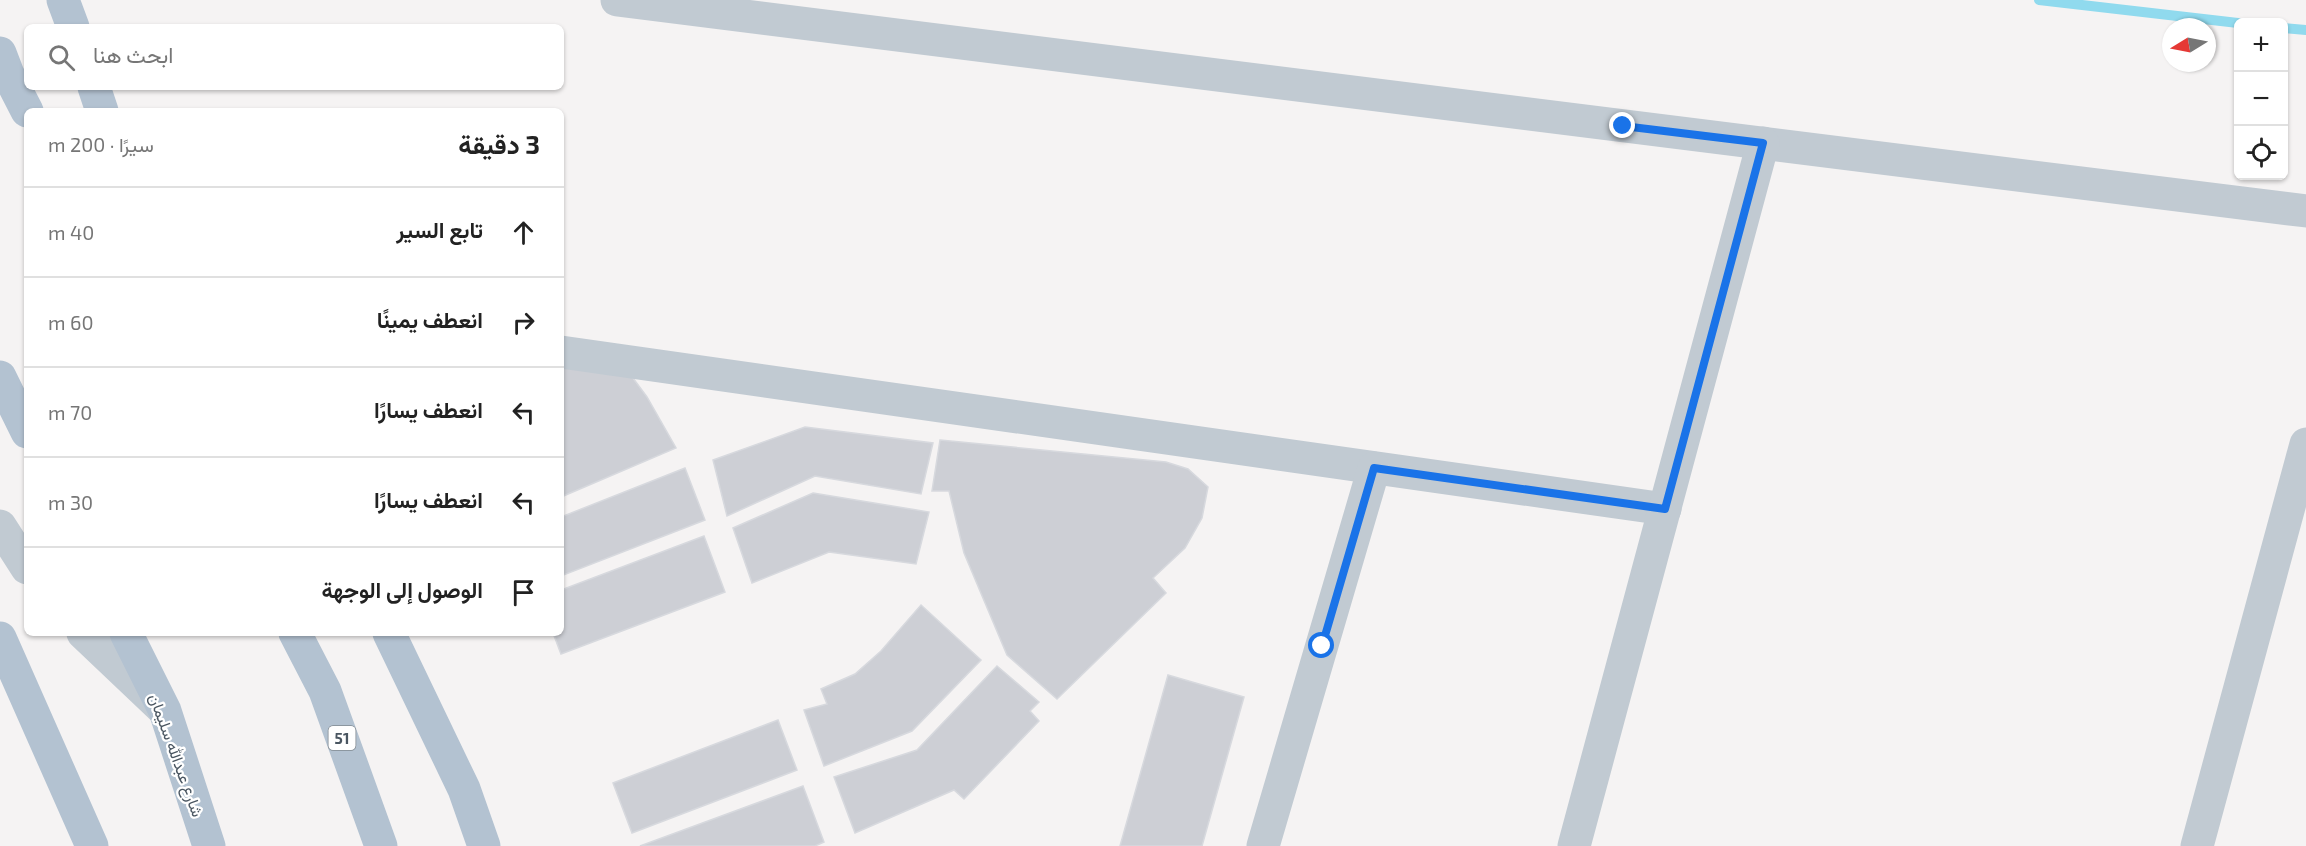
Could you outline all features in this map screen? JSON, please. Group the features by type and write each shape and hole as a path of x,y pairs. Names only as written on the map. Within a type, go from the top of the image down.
{"main road":[{"path":"63,0 72,24"},
{"path":"0,53 25,108"},
{"path":"95,90 101,108"},
{"path":"0,377 24,426"},
{"name":"شارع عبدالله سليمان","path":"128,636 165,711 209,846"},
{"name":"51","path":"297,636 325,691 381,846"},
{"path":"390,636 464,789 484,846"},
{"path":"0,638 92,846"}],"street":[{"path":"617,0 2306,211"},
{"path":"1574,846 1763,143"},
{"path":"564,352 1665,509"},
{"path":"2197,846 2306,444"},
{"path":"1263,846 1374,468"},
{"path":"0,526 24,563"},
{"path":"86,636 165,711"}],"building":[{"path":"564,351 624,366 647,397 676,448 564,496"},
{"path":"805,427 933,443 921,494 815,476 727,516 713,460"},
{"path":"940,440 1166,462 1188,469 1208,487 1202,518 1185,548 1153,578 1166,593 1057,699 1007,655 964,553 949,491 932,491"},
{"path":"685,468 705,520 564,575 564,516"},
{"path":"813,493 929,512 916,564 829,552 752,583 733,528"},
{"path":"704,536 725,592 561,654 554,636 564,636 564,589"},
{"path":"921,605 981,660 912,731 824,766 804,710 827,704 821,689 855,674 881,651"},
{"path":"997,666 1039,702 1030,711 1039,721 964,799 954,790 855,833 834,777 917,750"},
{"path":"1168,675 1244,697 1202,846 1120,846"},
{"path":"778,720 797,770 632,833 613,783"},
{"path":"803,786 824,842 815,846 640,846"}],"waterway":[{"path":"2039,0 2234,23"},
{"path":"2288,28 2306,30"}],"route":[{"path":"1322,646 1374,468 1665,509 1763,143 1623,126"}]}
